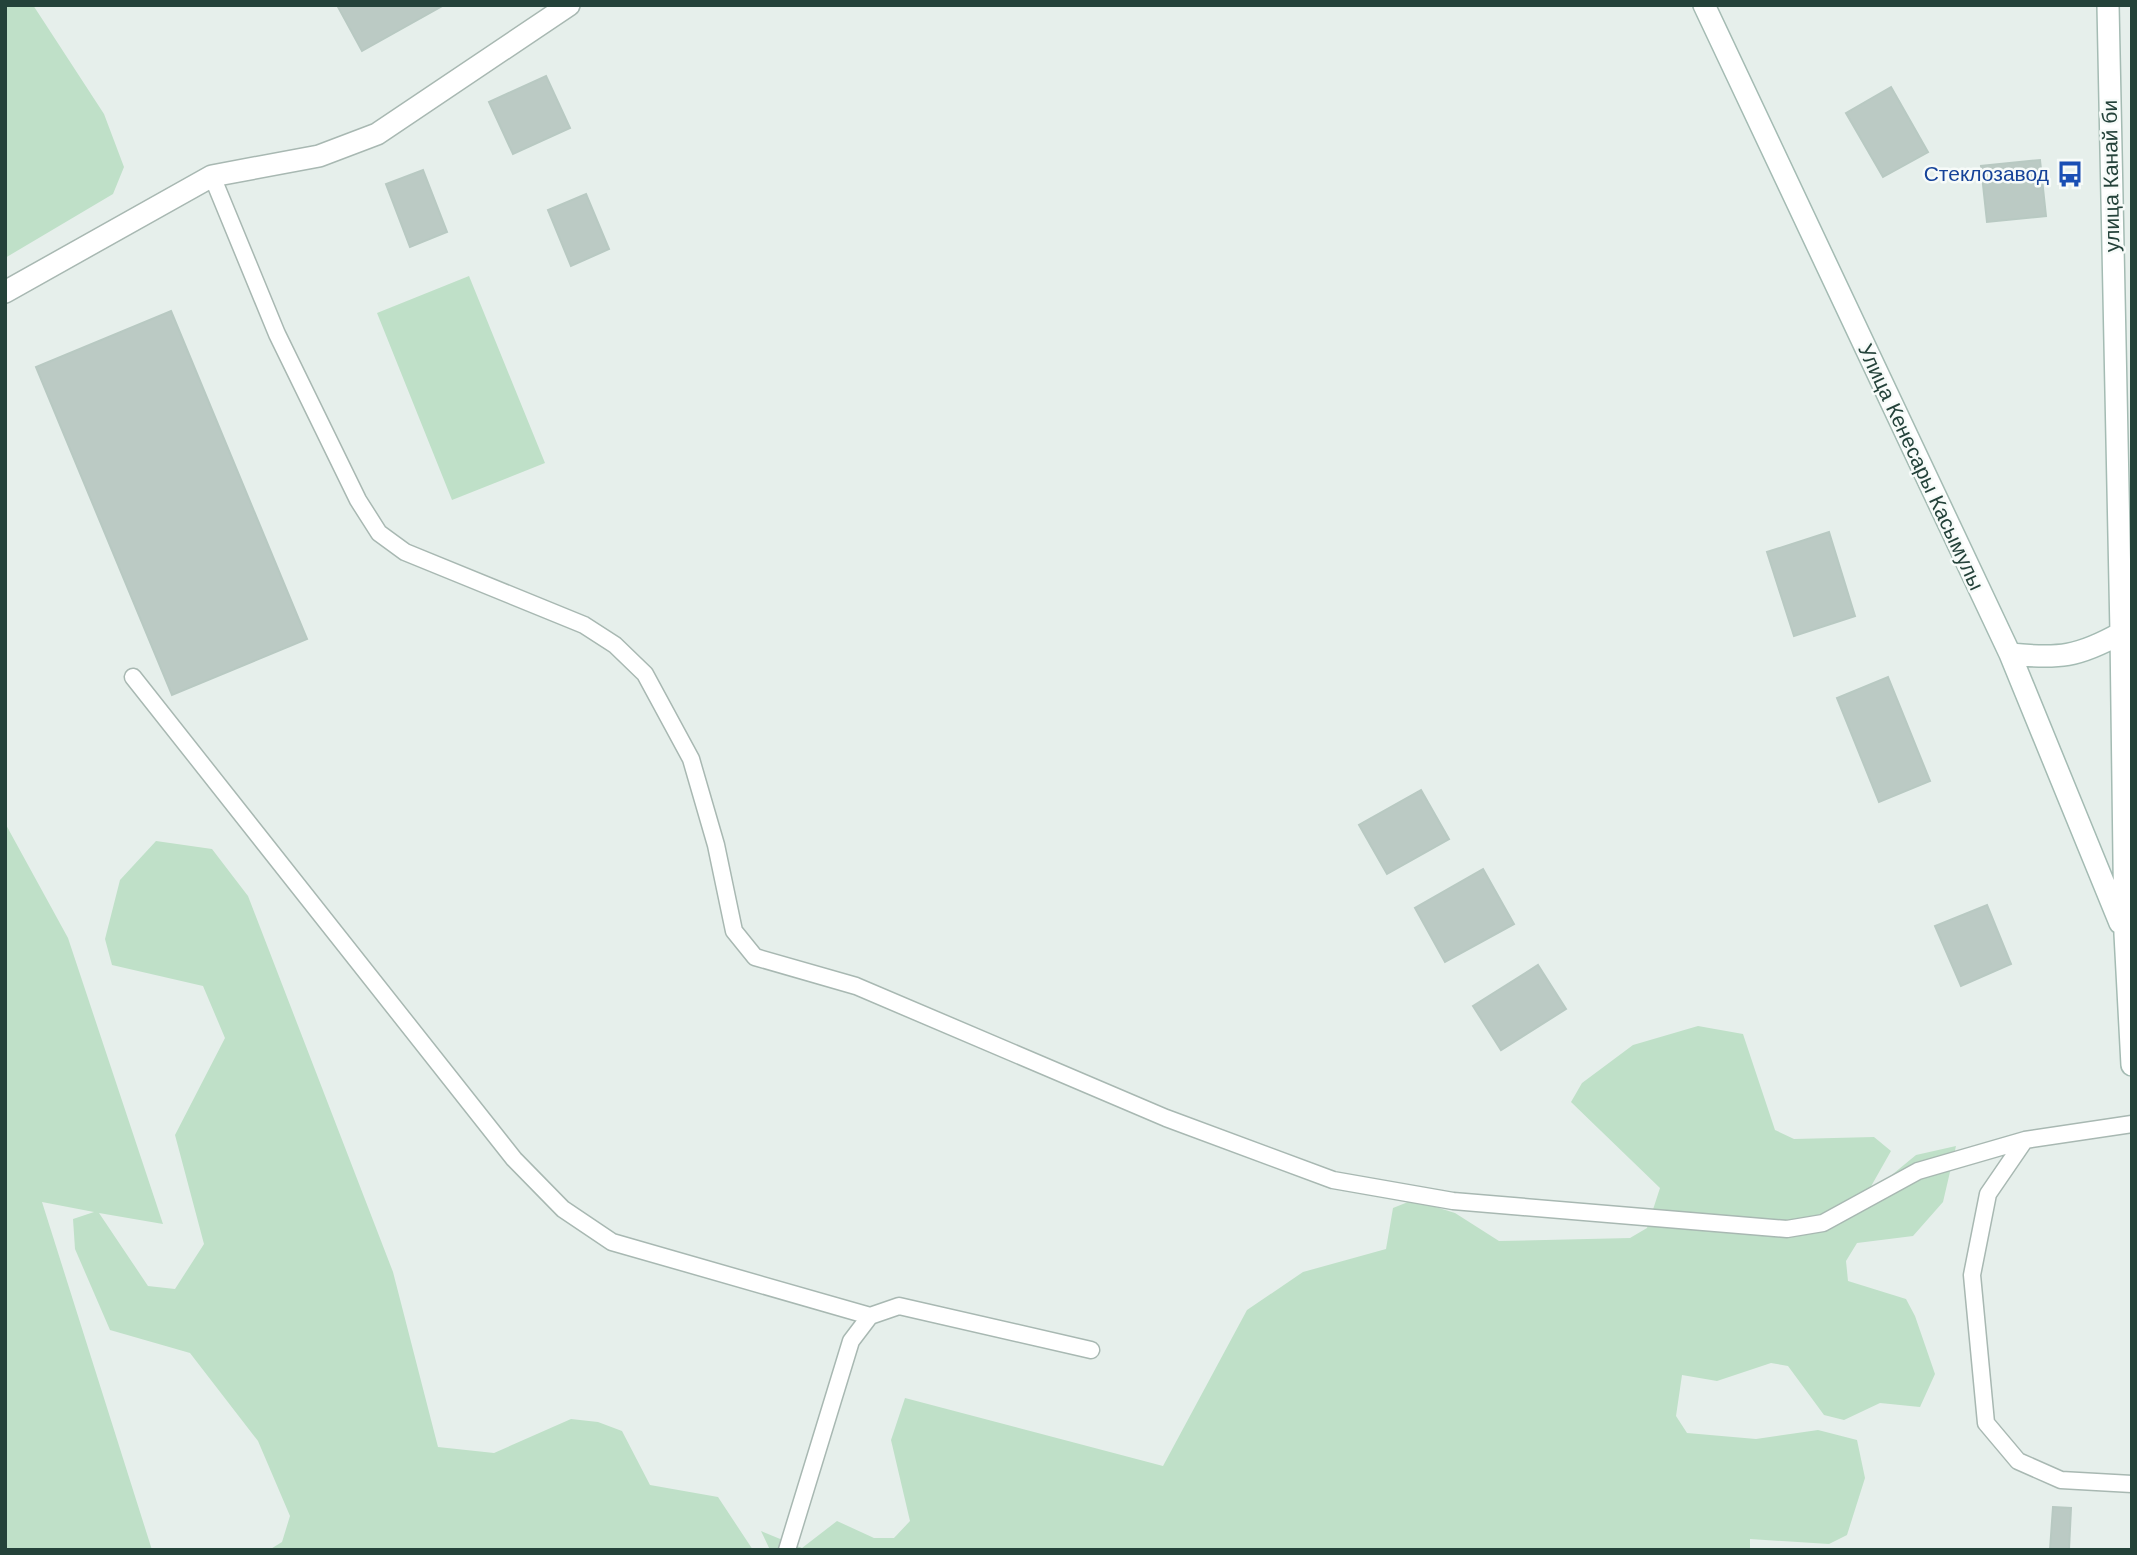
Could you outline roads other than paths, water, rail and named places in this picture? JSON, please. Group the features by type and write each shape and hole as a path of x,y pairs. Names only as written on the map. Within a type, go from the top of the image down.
{"main road":[{"path":"5,292 212,176 319,156 377,134 569,5"},
{"name":"Улица Кенесары Касымулы","path":"1704,5 2010,654 2124,934"},
{"name":"улица Канай би","path":"2108,5 2125,539 2122,634 2124,934 2132,1065"},
{"path":"2010,654 2069,656 2122,634"}],"lane":[{"path":"212,176 277,334 358,500 379,533 405,552 584,625 615,645 645,674 691,759 716,845 734,931 755,957 856,986 1166,1118 1333,1180 1453,1201 1787,1229 1823,1223 1918,1171 2025,1140 2132,1124"},
{"path":"133,677 514,1160 563,1209 612,1242 870,1316"},
{"path":"2025,1140 1989,1194 1972,1275 1986,1423 2018,1461 2060,1480 2132,1484"},
{"path":"787,1550 852,1341 870,1316 898,1306 1091,1350"}],"place":[{"name":"Стеклозавод","path":"2070,174"}]}
